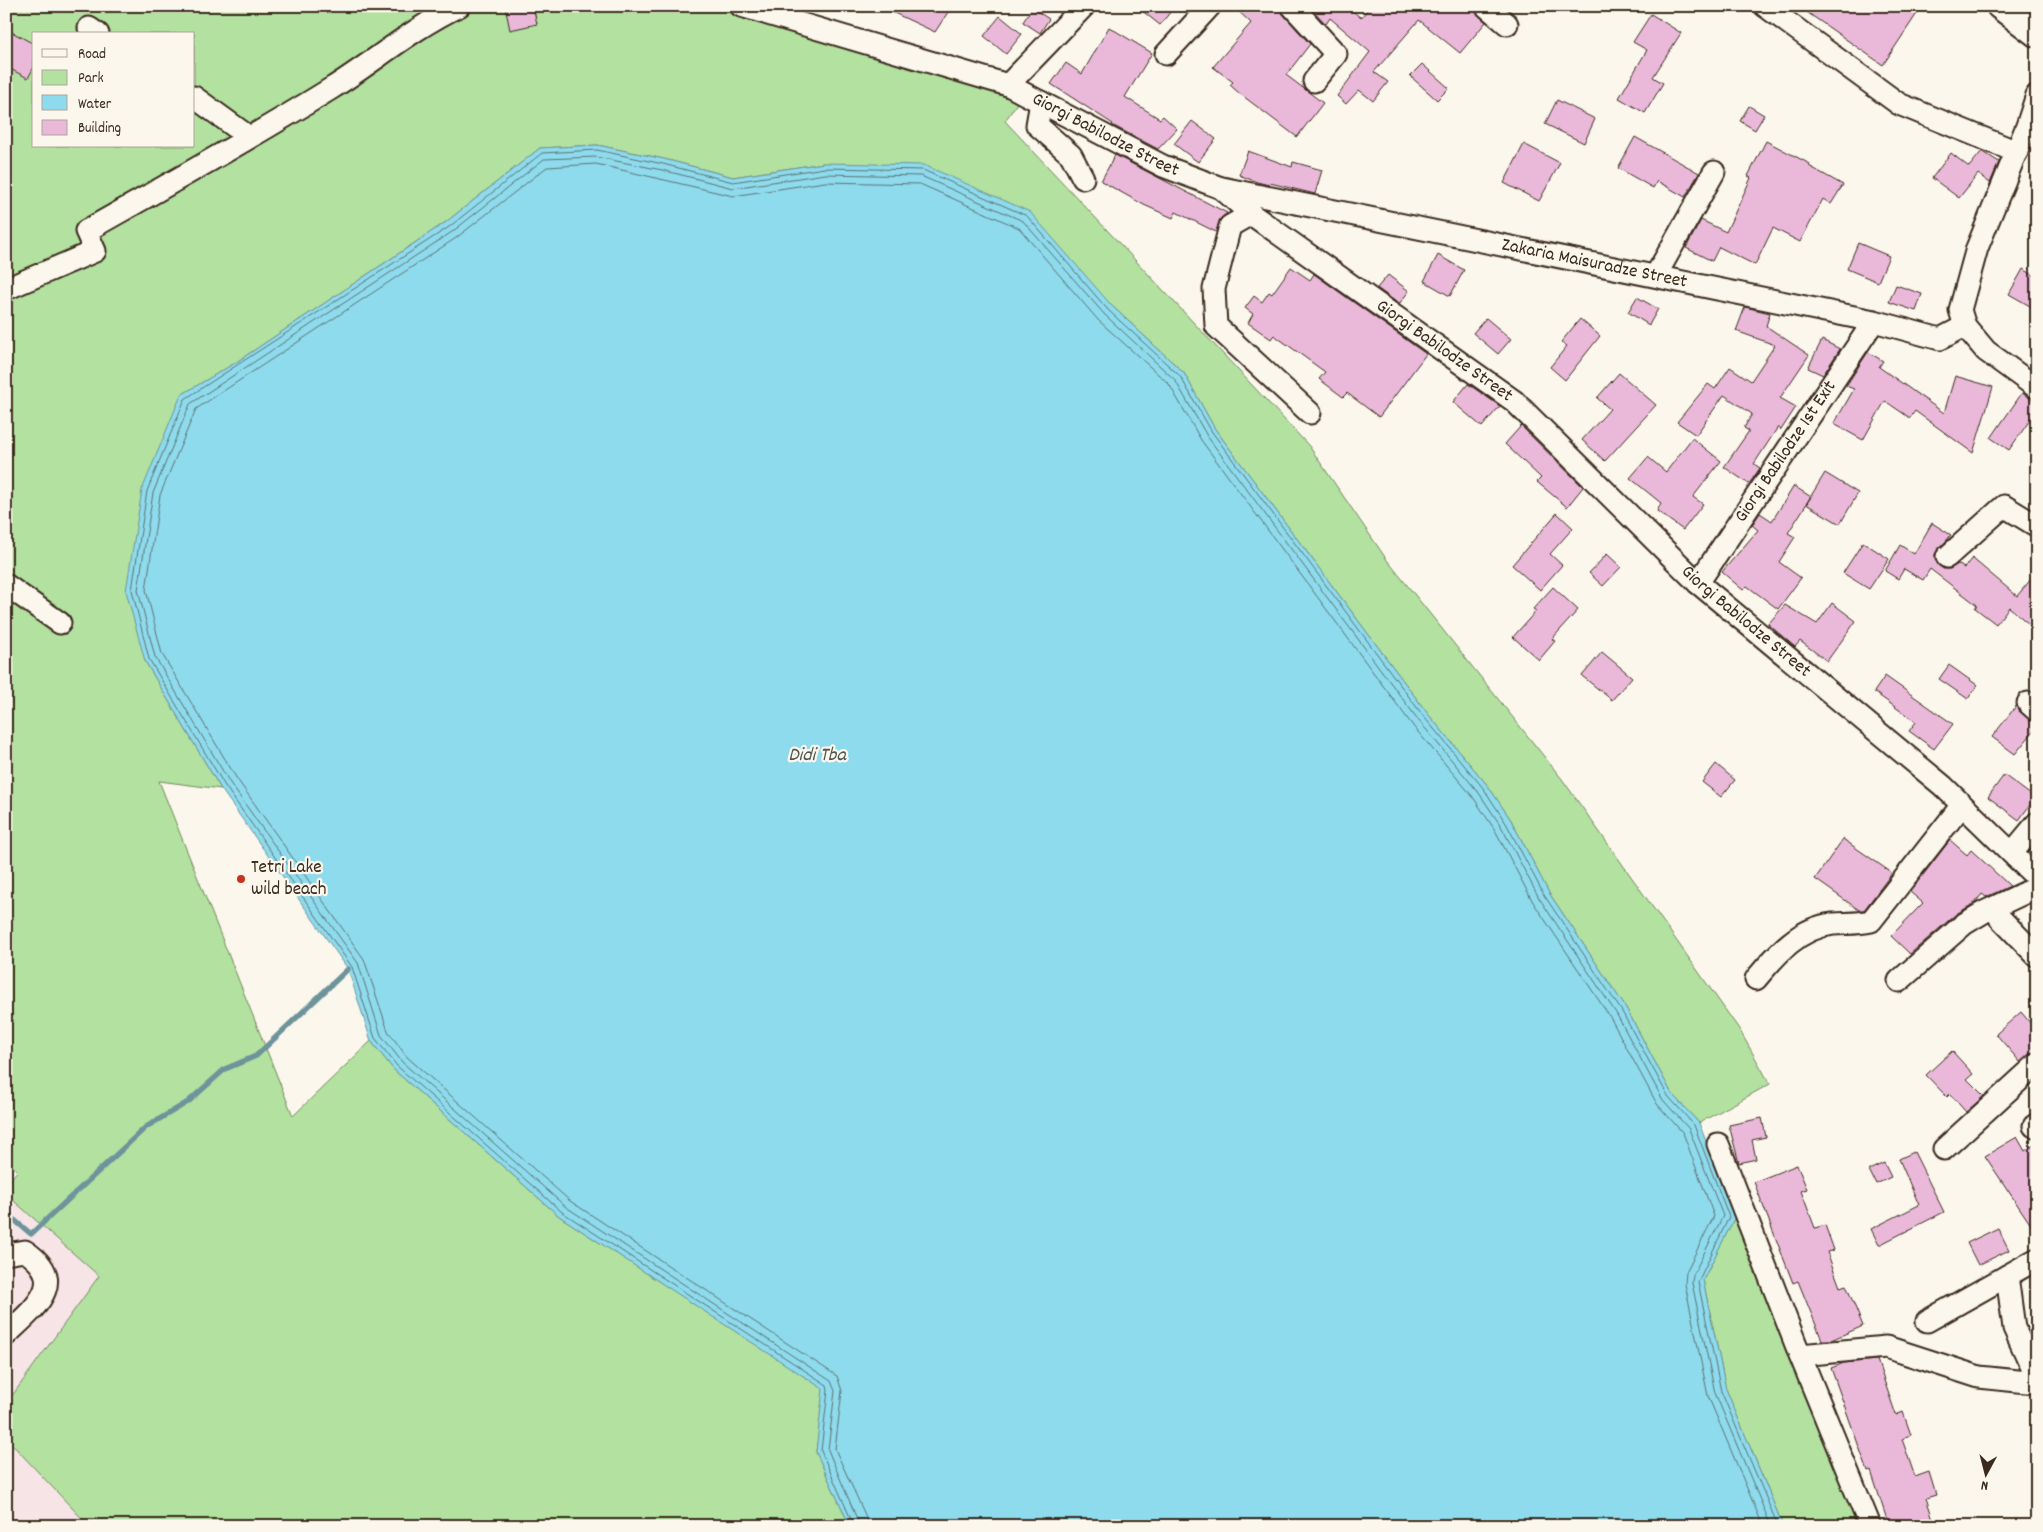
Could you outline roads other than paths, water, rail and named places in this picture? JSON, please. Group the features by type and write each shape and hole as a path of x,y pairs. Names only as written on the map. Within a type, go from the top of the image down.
{"main road":[{"path":"2000,6 2037,34"}],"street":[{"path":"6,289 94,251 86,231 348,78 430,20 460,6"},
{"name":"Giorgi Babilodze Street","path":"741,6 1008,85 1163,166 1221,188 1251,214 1514,401 1698,583 1943,786 2037,878"},
{"path":"1008,85 1084,6"},
{"path":"1166,54 1210,6"},
{"path":"1292,6 1336,54 1314,81"},
{"path":"1486,6 1507,24"},
{"path":"1775,10 1899,104 2017,152"},
{"path":"2037,95 2032,128 2017,152 1977,248 1960,310 1965,326 1986,351 2037,388"},
{"path":"195,98 249,137"},
{"path":"1041,102 1037,124 1071,155 1083,178"},
{"path":"1656,275 1714,172"},
{"name":"Zakaria Maisuradze Street","path":"1221,188 1874,320 1940,339 1965,326"},
{"path":"1251,214 1230,226 1214,289 1216,326 1310,413"},
{"name":"Giorgi Babilodze 1st Exit","path":"1698,583 1874,320"},
{"path":"1947,557 2004,506 2037,526"},
{"path":"6,585 60,623"},
{"path":"1756,979 1774,957 1800,934 1832,924 1851,925 1871,921 1962,804"},
{"path":"2012,853 2037,823"},
{"path":"1899,981 1964,924 2037,886"},
{"path":"2000,918 2037,956"},
{"path":"1944,1149 2037,1064"},
{"path":"1718,1144 1800,1355 1870,1526"},
{"path":"6,1254 25,1251 38,1260 46,1270 46,1290 38,1303 6,1335"},
{"path":"1927,1321 2037,1259"},
{"path":"2007,1276 2014,1328 2037,1378"},
{"path":"1800,1355 1886,1347 1979,1377 2037,1382"}],"water":[{"name":"Didi Tba","path":"597,145 664,159 733,177 824,163 924,165 1030,212 1112,306 1184,373 1215,429 1428,714 1488,786 1511,820 1549,893 1626,1008 1672,1094 1699,1123 1735,1217 1703,1280 1726,1389 1783,1526 850,1526 816,1452 823,1389 559,1216 394,1070 371,1041 348,969 221,789 145,661 126,591 142,490 181,395 235,363 446,222 540,148"}],"waterway":[{"path":"6,1213 31,1234 146,1127 188,1102 225,1069 256,1056 348,969"}],"place":[{"name":"Tetri Lake wild beach","path":"241,879"}]}
